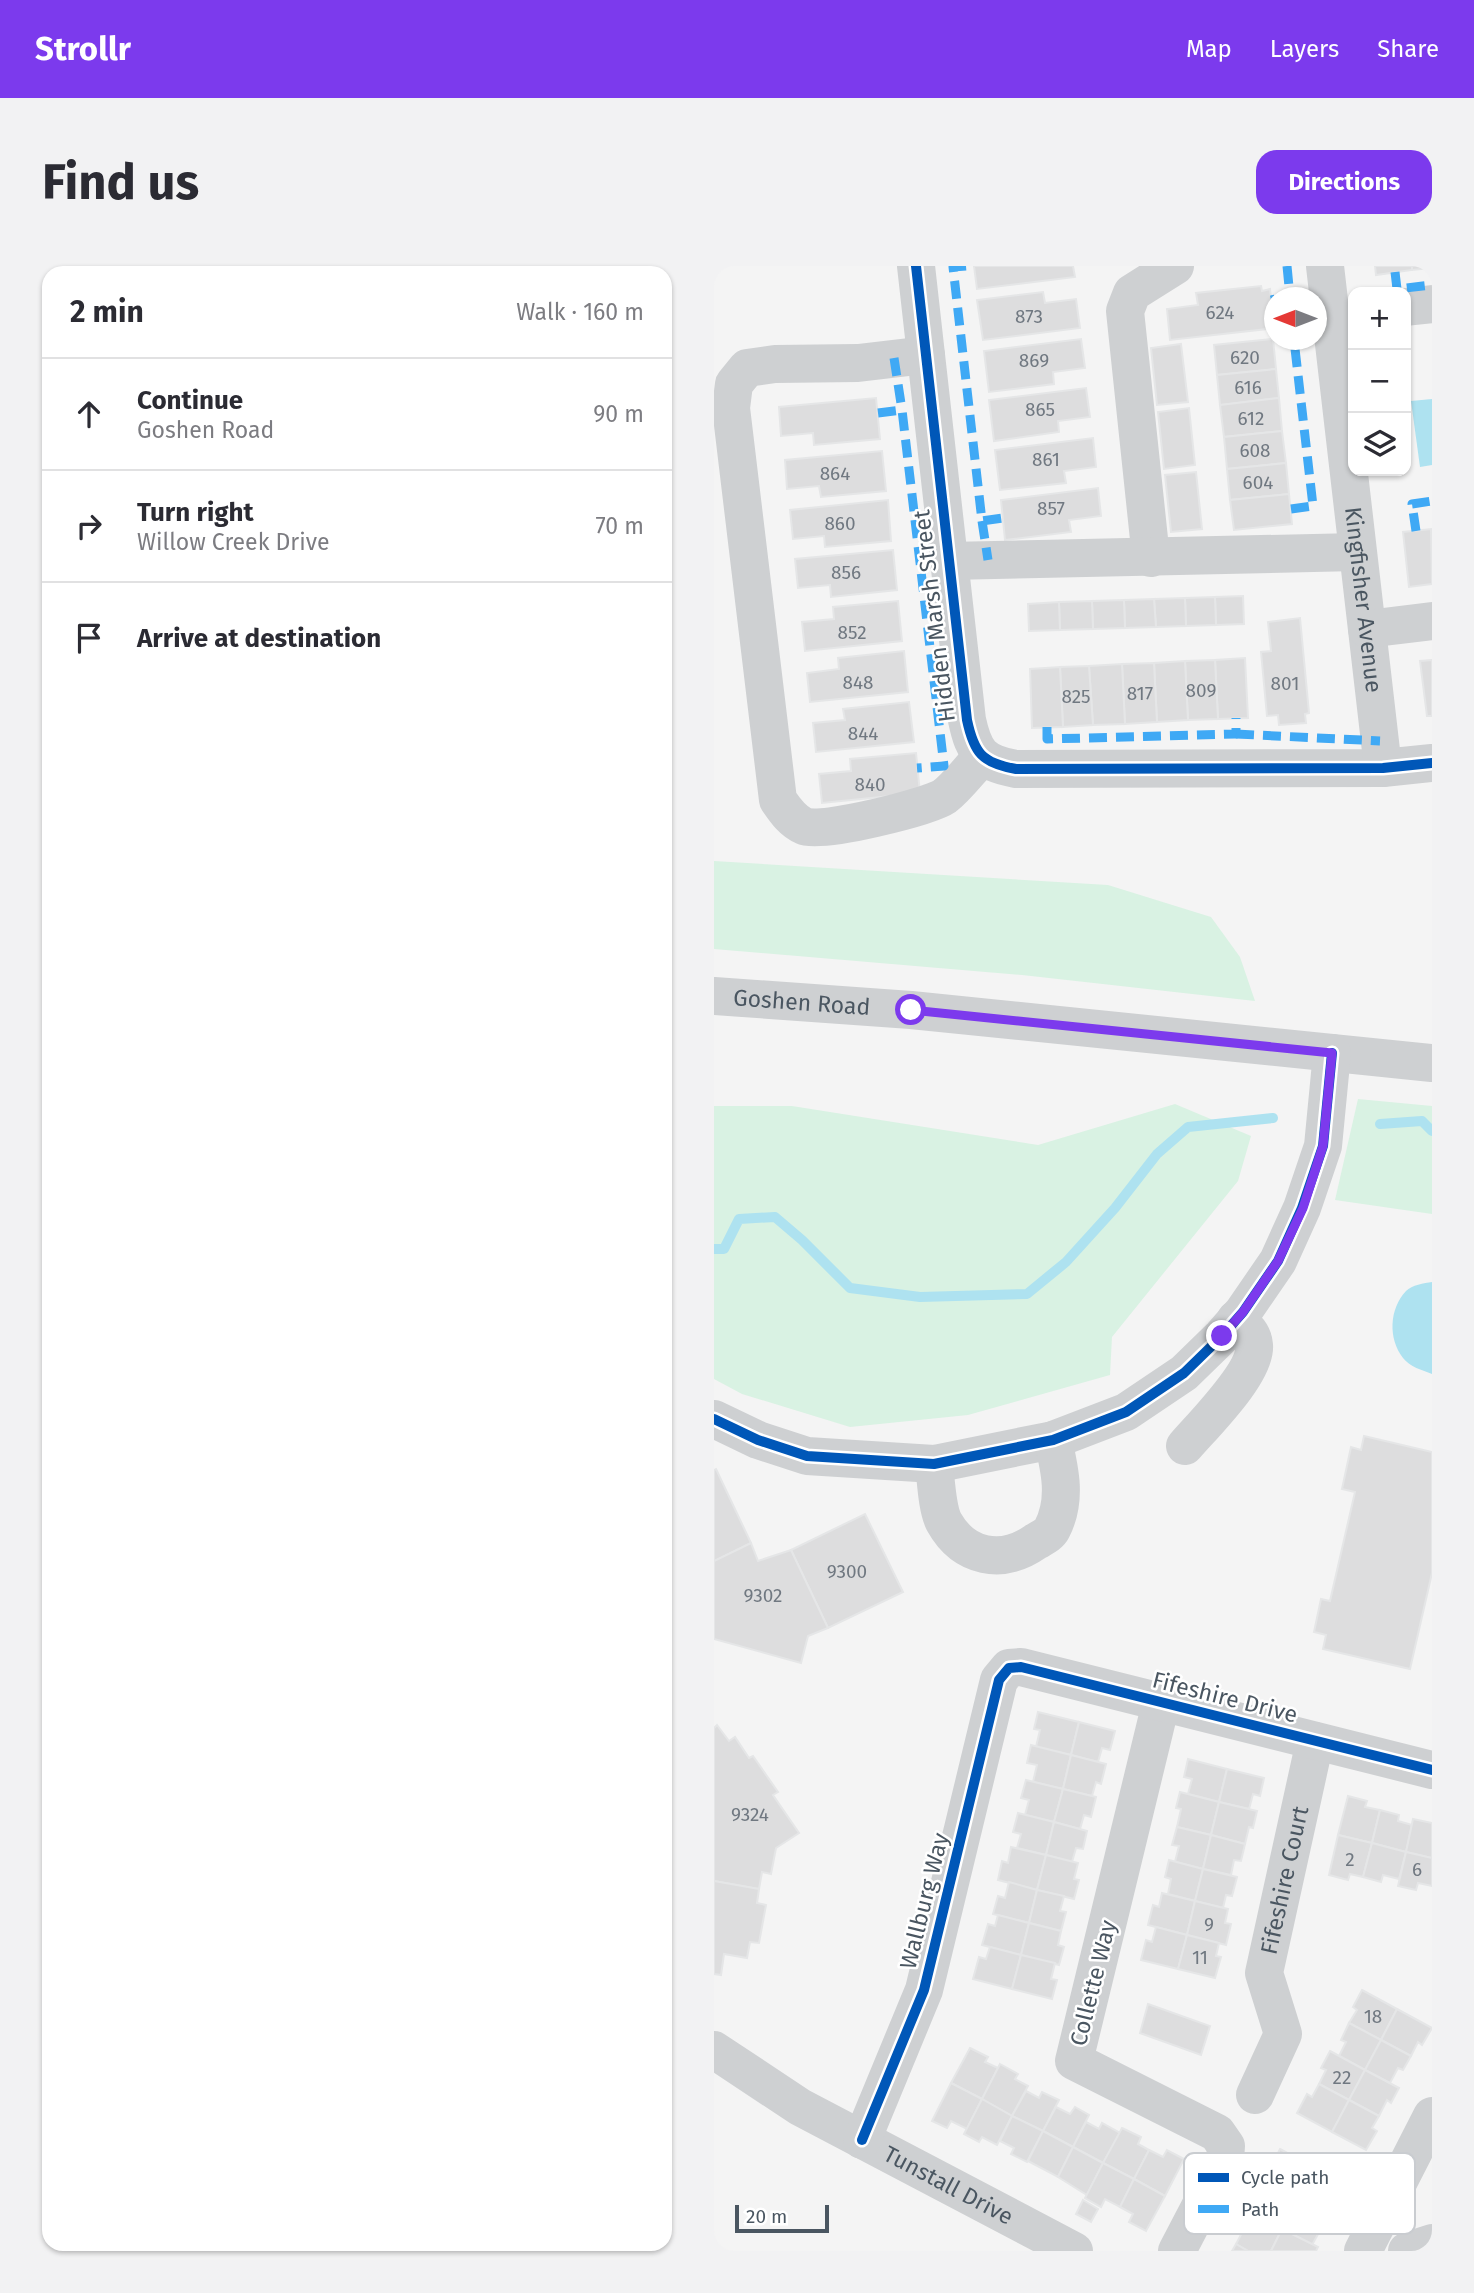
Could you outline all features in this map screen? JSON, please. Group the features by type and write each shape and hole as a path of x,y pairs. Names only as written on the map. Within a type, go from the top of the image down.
{"street":[{"name":"Hidden Marsh Street","path":"916,266 967,720 971,741 982,757"},
{"path":"1151,558 1125,311 1132,293 1175,266"},
{"name":"Kingfisher Avenue","path":"1325,266 1342,314 1357,552 1383,768"},
{"path":"1411,306 1432,304"},
{"path":"926,355 858,363 775,364 747,368 734,383 731,408 778,800 788,815 805,827 820,828 884,816 944,797 982,757 999,766 1016,769 1383,768 1432,762"},
{"path":"948,561 1357,552"},
{"path":"1367,629 1432,621"},
{"name":"Goshen Road","path":"714,996 911,1010 1432,1063"},
{"path":"714,1419 758,1440 807,1456 934,1464 1052,1440 1126,1412 1184,1373 1236,1319 1278,1261 1303,1208 1323,1146 1332,1053"},
{"path":"1185,1446 1245,1377 1255,1347 1250,1331 1236,1319"},
{"path":"934,1464 942,1519 958,1543 988,1556 1021,1552 1051,1531 1061,1502 1061,1474 1052,1440"},
{"name":"Fifeshire Drive","path":"1009,1668 1021,1667 1432,1770"},
{"name":"Wallburg Way","path":"862,2140 923,1990 999,1679 1009,1668"},
{"name":"Collette Way","path":"1161,1703 1074,2061 1217,2133 1226,2146 1225,2153"},
{"name":"Fifeshire Court","path":"1255,2095 1283,2034 1264,1973 1315,1741"},
{"name":"Tunstall Drive","path":"714,2050 800,2108 1074,2251"},
{"path":"1413,2153 1432,2116"},
{"name":"Collette Way","path":"1177,2251 1186,2234"},
{"path":"1363,2251 1372,2234"},
{"path":"1407,2251 1432,2243"}],"green space":[{"path":"714,861 1108,885 1211,917 1240,957 1255,1001 1022,975 714,949"},
{"path":"1358,1099 1432,1106 1432,1214 1335,1200"},
{"path":"1175,1104 1251,1136 1238,1181 1112,1337 1110,1375 968,1415 850,1427 742,1394 714,1379 714,1106 792,1106 1038,1145"}],"water":[{"path":"1432,399 1432,465 1420,467 1411,401"},
{"path":"1432,1282 1432,1374 1413,1366 1403,1358 1395,1342 1393,1324 1396,1306 1406,1291"}],"building":[{"path":"974,266 1073,266 1075,277 977,289"},
{"path":"1375,266 1412,266 1412,270 1376,275"},
{"path":"1412,266 1432,266 1432,268 1412,270"},
{"path":"1261,286 1264,290 1264,329 1170,340 1167,309 1198,305 1196,293"},
{"path":"1043,292 1045,303 1076,299 1080,328 983,340 977,300"},
{"path":"1081,339 1085,368 1053,372 1054,384 989,392 984,351"},
{"path":"1264,340 1264,350 1274,350 1276,369 1217,375 1214,345"},
{"path":"1181,344 1188,402 1157,405 1151,348"},
{"path":"1276,369 1279,398 1220,405 1217,375"},
{"path":"1086,388 1090,417 1058,421 1059,432 994,441 989,400"},
{"path":"876,398 880,439 814,445 813,433 781,436 779,407"},
{"path":"1279,398 1282,431 1224,437 1220,405"},
{"path":"1189,408 1195,465 1164,469 1158,412"},
{"path":"1282,431 1286,463 1227,469 1224,437"},
{"path":"1093,438 1096,467 1064,471 1066,483 1000,490 995,450"},
{"path":"882,451 886,491 821,497 819,486 787,489 785,460"},
{"path":"1286,463 1289,494 1230,500 1227,469"},
{"path":"1196,472 1202,529 1171,532 1165,475"},
{"path":"1098,488 1101,516 1069,520 1071,532 1005,540 1001,500"},
{"path":"1289,494 1292,524 1234,530 1230,500"},
{"path":"888,500 891,541 825,547 824,536 793,539 790,510"},
{"path":"1431,529 1432,584 1409,587 1403,532"},
{"path":"893,550 897,590 831,597 830,585 798,588 795,559"},
{"path":"1243,596 1244,624 1216,625 1215,597"},
{"path":"1215,597 1216,625 1186,626 1185,598"},
{"path":"1185,598 1186,626 1156,627 1154,599"},
{"path":"1154,599 1156,627 1125,628 1124,600"},
{"path":"1124,600 1125,628 1093,629 1092,601"},
{"path":"898,601 902,641 805,651 802,622 834,619 833,607"},
{"path":"1092,601 1093,629 1060,630 1059,602"},
{"path":"1059,602 1060,630 1029,631 1028,604"},
{"path":"1300,618 1309,713 1305,714 1306,723 1279,725 1278,715 1267,716 1261,652 1271,651 1268,622"},
{"path":"904,651 908,692 810,702 807,673 839,669 838,658"},
{"path":"1245,658 1248,718 1218,719 1215,660"},
{"path":"1215,660 1218,719 1188,720 1185,661"},
{"path":"1432,660 1432,716 1427,716 1420,661"},
{"path":"1185,661 1188,720 1157,722 1154,663"},
{"path":"1154,663 1157,722 1125,724 1122,664"},
{"path":"1122,664 1125,724 1093,725 1089,666"},
{"path":"1089,666 1093,725 1063,727 1060,667"},
{"path":"1060,667 1063,727 1032,728 1030,669"},
{"path":"909,702 914,742 816,752 813,723 845,720 843,709"},
{"path":"916,753 920,793 822,803 819,774 851,771 850,759"},
{"path":"1364,1436 1432,1452 1432,1573 1410,1669 1323,1649 1326,1635 1314,1632 1321,1599 1330,1601 1355,1492 1342,1489 1351,1447 1361,1450"},
{"path":"716,1469 751,1543 714,1561 714,1470"},
{"path":"865,1514 903,1592 828,1628 791,1550"},
{"path":"751,1543 758,1561 791,1550 828,1628 808,1636 801,1663 714,1639 714,1561"},
{"path":"1038,1712 1079,1722 1071,1755 1036,1747 1040,1730 1034,1729"},
{"path":"1079,1722 1115,1731 1110,1750 1102,1748 1098,1762 1071,1755"},
{"path":"717,1725 729,1741 735,1737 749,1758 753,1756 778,1792 773,1795 799,1833 776,1848 771,1874 762,1872 759,1889 714,1881 714,1728"},
{"path":"1031,1745 1071,1755 1063,1789 1033,1782 1037,1765 1027,1763"},
{"path":"1071,1755 1106,1764 1101,1784 1096,1782 1092,1796 1063,1789"},
{"path":"1188,1759 1227,1769 1219,1802 1188,1794 1192,1779 1184,1777"},
{"path":"1227,1769 1264,1778 1260,1796 1253,1794 1249,1809 1219,1802"},
{"path":"1026,1780 1063,1789 1054,1822 1025,1815 1029,1800 1021,1798"},
{"path":"1063,1789 1096,1797 1091,1817 1084,1815 1080,1829 1054,1822"},
{"path":"1180,1792 1219,1802 1211,1835 1177,1827 1181,1809 1176,1808"},
{"path":"1348,1796 1367,1801 1365,1807 1380,1810 1372,1843 1338,1835"},
{"path":"1219,1802 1257,1811 1245,1844 1211,1835"},
{"path":"1380,1810 1399,1815 1398,1821 1412,1825 1406,1852 1372,1843"},
{"path":"1018,1813 1054,1822 1046,1855 1017,1848 1021,1834 1013,1832"},
{"path":"1413,1819 1432,1823 1432,1858 1406,1852"},
{"path":"1054,1822 1087,1831 1083,1849 1076,1848 1072,1862 1046,1855"},
{"path":"1177,1827 1211,1835 1203,1869 1175,1862 1179,1846 1172,1845"},
{"path":"1211,1835 1245,1844 1241,1861 1234,1860 1231,1875 1203,1869"},
{"path":"1338,1835 1372,1843 1363,1877 1350,1874 1348,1880 1329,1875"},
{"path":"1372,1843 1406,1852 1399,1879 1383,1875 1381,1882 1363,1877"},
{"path":"1011,1847 1046,1855 1037,1890 998,1880 1002,1861 1008,1863"},
{"path":"1406,1852 1432,1858 1432,1886 1418,1883 1416,1890 1398,1886"},
{"path":"1046,1855 1078,1863 1074,1879 1079,1880 1074,1899 1037,1890"},
{"path":"1169,1860 1203,1869 1195,1901 1168,1894 1171,1879 1165,1877"},
{"path":"1203,1869 1237,1877 1232,1896 1226,1895 1223,1908 1195,1901"},
{"path":"714,1881 759,1889 757,1903 766,1905 759,1943 750,1942 747,1958 724,1954 721,1975 714,1974"},
{"path":"1009,1882 1037,1890 1029,1923 993,1914 998,1896 1005,1898"},
{"path":"1037,1890 1064,1896 1060,1911 1066,1912 1061,1931 1029,1923"},
{"path":"1162,1893 1195,1901 1187,1935 1148,1925 1153,1905 1159,1907"},
{"path":"1195,1901 1228,1909 1225,1923 1231,1924 1226,1945 1187,1935"},
{"path":"998,1915 1029,1923 1021,1955 982,1945 988,1924 995,1926"},
{"path":"1029,1923 1061,1931 1058,1945 1064,1947 1059,1965 1021,1955"},
{"path":"1156,1927 1187,1935 1178,1969 1141,1960 1146,1940 1152,1942"},
{"path":"1187,1935 1219,1943 1216,1956 1221,1957 1215,1978 1178,1969"},
{"path":"990,1947 1021,1955 1012,1989 973,1979 979,1957 986,1959"},
{"path":"1021,1955 1055,1963 1051,1979 1057,1980 1052,1999 1012,1989"},
{"path":"1362,1990 1397,2009 1381,2040 1349,2023 1357,2010 1353,2007"},
{"path":"1148,2004 1210,2026 1201,2055 1140,2033"},
{"path":"1397,2009 1432,2028 1422,2045 1418,2042 1411,2056 1381,2040"},
{"path":"1349,2023 1381,2040 1365,2070 1339,2056 1346,2042 1341,2040"},
{"path":"1381,2040 1411,2056 1403,2070 1398,2068 1390,2083 1365,2070"},
{"path":"970,2048 988,2057 985,2062 998,2068 982,2099 951,2083"},
{"path":"1330,2051 1365,2070 1349,2100 1319,2084 1326,2070 1321,2068"},
{"path":"1000,2064 1018,2074 1015,2079 1028,2086 1012,2116 982,2099"},
{"path":"1365,2070 1399,2088 1391,2103 1387,2100 1379,2116 1349,2100"},
{"path":"951,2083 982,2099 967,2129 951,2121 947,2128 932,2121"},
{"path":"1319,2084 1349,2100 1332,2132 1297,2113 1307,2094 1312,2097"},
{"path":"1026,2091 1039,2098 1042,2092 1059,2100 1043,2131 1012,2116"},
{"path":"982,2099 1012,2116 997,2145 982,2137 979,2142 964,2134"},
{"path":"1349,2100 1379,2116 1372,2128 1377,2131 1366,2150 1332,2132"},
{"path":"1056,2107 1070,2114 1075,2107 1089,2115 1073,2147 1043,2131"},
{"path":"1012,2116 1043,2131 1027,2162 1011,2154 1014,2148 1000,2141"},
{"path":"1086,2122 1099,2129 1102,2123 1120,2133 1103,2163 1073,2147"},
{"path":"1122,2128 1141,2137 1138,2144 1149,2150 1134,2179 1103,2163"},
{"path":"1043,2131 1073,2147 1058,2177 1028,2161"},
{"path":"1073,2147 1103,2163 1087,2195 1058,2177"},
{"path":"1149,2150 1163,2157 1167,2150 1184,2159 1165,2196 1134,2179"},
{"path":"1103,2163 1134,2179 1120,2207 1105,2199 1101,2207 1085,2198"},
{"path":"1134,2179 1165,2196 1146,2231 1129,2222 1133,2214 1120,2207"},
{"path":"1083,2200 1098,2209 1091,2222 1076,2214"},
{"path":"1241,2234 1280,2234 1271,2251 1248,2251 1236,2244"},
{"path":"1280,2234 1292,2234 1318,2247 1316,2251 1271,2251"},
{"path":"1291,2234 1318,2234 1312,2245"},
{"path":"1236,2244 1248,2251 1232,2251"}],"waterway":[{"path":"714,1249 724,1249 739,1219 775,1217 850,1288 920,1297 1027,1294 1066,1262 1115,1208 1157,1154 1188,1127 1273,1118"},
{"path":"1380,1124 1422,1121 1432,1131"}],"marked path":[{"path":"966,266 953,267 982,521 1003,518"},
{"path":"1287,266 1289,287"},
{"path":"1395,272 1397,289 1432,285"},
{"path":"1291,509 1313,506 1295,350"},
{"path":"894,358 902,410"},
{"path":"878,413 902,410 944,766 917,768"},
{"path":"1416,531 1412,504 1432,501"},
{"path":"982,521 988,560"},
{"path":"1047,727 1047,739 1236,734 1236,718"},
{"path":"1236,734 1380,741"}],"cycle path":[{"path":"916,266 967,720 973,741 981,755 1004,767 1016,769 1383,768 1432,763"},
{"path":"714,1419 758,1440 807,1456 934,1464 1053,1440 1126,1412 1184,1373 1222,1336 1243,1312 1278,1261 1302,1208 1323,1146 1332,1053"},
{"path":"862,2140 924,1990 999,1680 1009,1668 1021,1667 1432,1770"}],"route":[{"path":"911,1010 1332,1053 1323,1146 1303,1208 1278,1261 1243,1312 1222,1336"}]}
